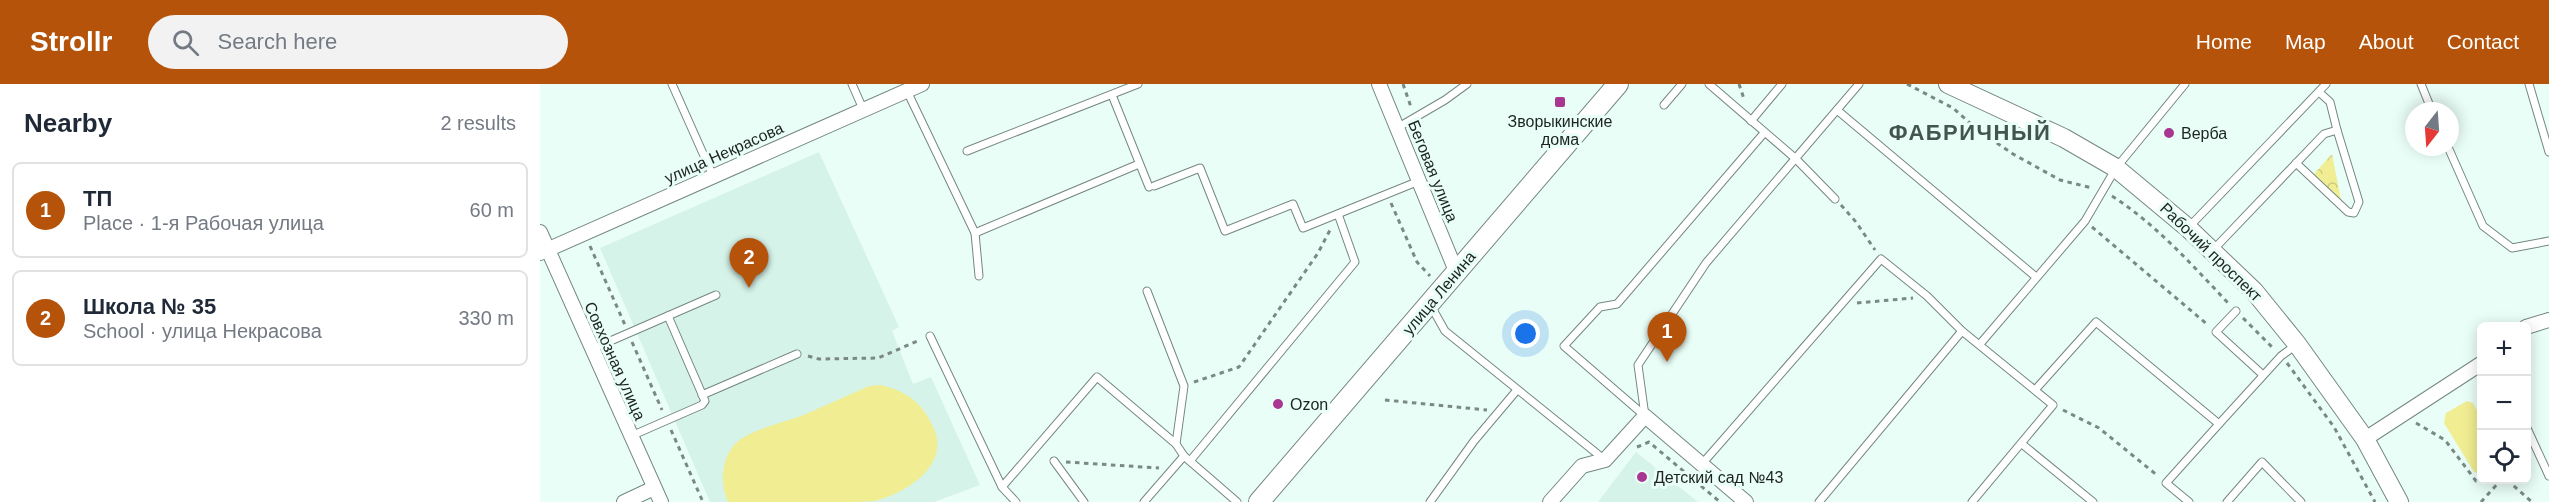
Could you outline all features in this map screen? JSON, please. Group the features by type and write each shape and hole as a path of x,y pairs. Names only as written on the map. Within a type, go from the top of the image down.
{"main road":[{"name":"улица Ленина","path":"1259,502 1618,84"}],"street":[{"name":"улица Некрасова","path":"544,251 922,84"},
{"name":"Беговая улица","path":"1379,84 1456,271"},
{"name":"Рабочий проспект","path":"1948,84 2064,138 2116,168 2213,250 2253,291 2297,344 2365,439 2399,502"},
{"name":"Совхозная улица","path":"540,232 544,251 592,349 661,502"},
{"path":"2531,325 2549,320"},
{"path":"2365,439 2477,366"},
{"path":"1550,502 1582,466 1605,460 1645,416 1746,502"},
{"path":"624,502 654,489"}],"lane":[{"path":"672,84 713,176"},
{"path":"852,84 863,109"},
{"path":"967,151 1138,84"},
{"path":"1397,128 1445,100 1467,84"},
{"path":"1664,105 1682,84"},
{"path":"1709,84 1796,159 1835,199"},
{"path":"1751,121 1782,84"},
{"path":"1645,416 1638,365 1706,263 1859,84"},
{"path":"1980,344 2085,221 2116,168 2185,84"},
{"path":"2188,228 2326,84"},
{"path":"2421,84 2428,102"},
{"path":"2529,84 2549,152"},
{"path":"907,91 975,233 979,276"},
{"path":"2296,163 2348,212 2354,213 2359,202 2330,102 2319,92"},
{"path":"1112,95 1139,164 1151,186 1200,168 1225,231 1293,204 1303,228 1419,181"},
{"path":"1837,110 2036,277"},
{"path":"2213,250 2324,134 2337,130"},
{"path":"1645,416 1564,346 1600,307 1617,304 1764,133"},
{"path":"2452,156 2483,226 2512,248 2549,241"},
{"path":"975,233 1139,164"},
{"path":"1144,502 1173,469 1187,458 1355,262 1338,214"},
{"path":"1702,464 1839,304 1881,259 1927,297 1962,331 2053,405 1972,502"},
{"path":"1148,291 1184,386 1176,444"},
{"path":"592,349 716,296"},
{"path":"1430,303 1444,331 1605,460"},
{"path":"2236,311 2216,332 2263,375"},
{"path":"631,436 704,404 702,394 668,316"},
{"path":"2035,390 2096,322 2219,424"},
{"path":"1819,502 1962,331"},
{"path":"930,336 1002,487 1016,502"},
{"path":"2189,502 2166,483 2263,375 2281,356 2297,344"},
{"path":"702,394 797,354"},
{"path":"1002,487 1097,377 1176,444 1187,458 1237,502"},
{"path":"1430,502 1474,441 1517,390"},
{"path":"2528,430 2549,476"},
{"path":"2022,444 2093,502"},
{"path":"1054,461 1084,502"},
{"path":"2227,502 2262,462 2301,502"}],"path":[{"path":"1402,84 1456,220"},
{"path":"1907,84 1953,108 1978,130 2013,154 2060,180 2103,190 2136,212 2188,260 2281,356 2334,427 2375,502"},
{"path":"1388,194 1417,262 1433,279"},
{"path":"1835,199 1856,222 1881,259"},
{"path":"1184,386 1239,367 1318,253 1338,214"},
{"path":"2085,221 2216,332"},
{"path":"584,233 703,502"},
{"path":"1839,304 1927,297"},
{"path":"797,354 819,359 878,358 930,336"},
{"path":"1385,400 1500,412"},
{"path":"2053,405 2099,428 2166,483"},
{"path":"2402,415 2445,440 2477,481"},
{"path":"1605,460 1649,442 1720,502"},
{"path":"1054,461 1173,469"},
{"path":"2481,502 2497,484"},
{"path":"2512,484 2532,502"}],"shaded area":[{"path":"819,152 899,327 892,331 913,384 931,377 980,485 934,502 710,502 600,248"},
{"name":"Детский сад №43","path":"1636,452 1698,502 1598,502"}],"green space":[{"path":"2332,154 2341,200 2314,174"},
{"path":"880,385 898,391 913,400 925,412 934,429 937,442 936,455 931,466 912,484 900,492 875,501 728,502 723,480 724,465 730,451 740,440 869,386"},
{"path":"2467,401 2473,403 2477,410 2477,473 2474,472 2444,423 2446,413"}],"place":[{"name":"Зворыкинские дома","path":"1560,102"},
{"name":"Верба","path":"2169,133"},
{"name":"Школа № 35","path":"749,288"},
{"name":"ТП","path":"1667,362"},
{"name":"Ozon","path":"1278,404"},
{"name":"Детский сад №43","path":"1642,477"}],"district":[{"name":"ФАБРИЧНЫЙ","path":"1970,132"}]}
